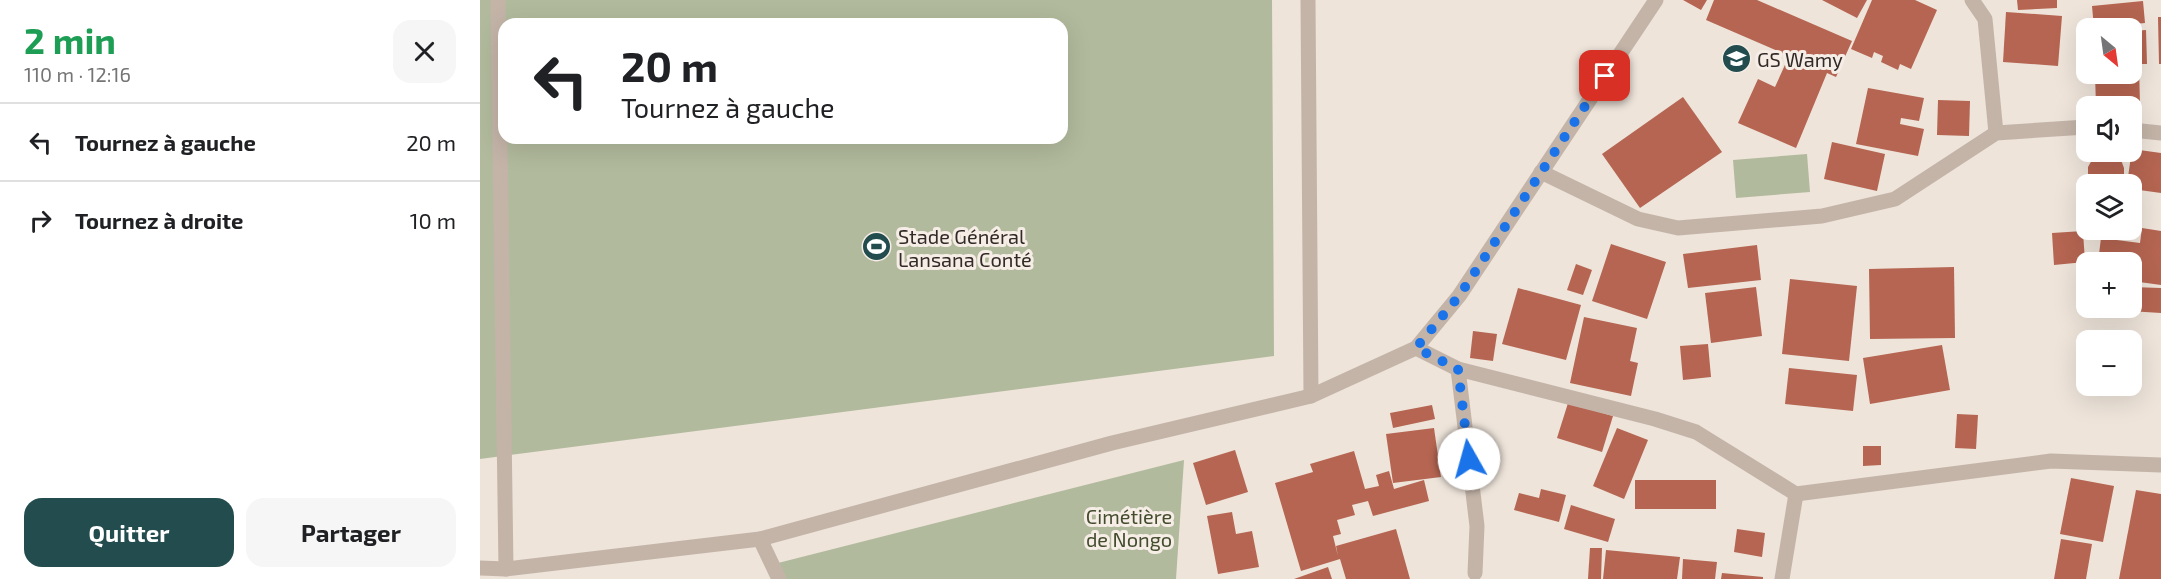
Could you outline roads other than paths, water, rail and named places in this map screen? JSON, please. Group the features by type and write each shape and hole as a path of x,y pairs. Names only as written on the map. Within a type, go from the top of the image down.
{"street":[{"path":"498,0 498,18"},
{"path":"1308,0 1311,396"},
{"path":"480,568 506,568 760,539 1112,443 1311,396 1416,348 1459,296 1656,0"},
{"path":"1972,0 1985,19 1996,133"},
{"path":"1541,172 1638,219 1678,228 1822,216 1895,199 1996,133 2076,128"},
{"path":"2142,131 2161,134"},
{"path":"500,144 506,568"},
{"path":"1416,348 1458,369 1655,419 1696,432 1796,494 2051,461 2161,465"},
{"path":"1458,369 1477,526 1475,573"},
{"path":"1782,579 1796,494"},
{"path":"760,539 779,579"}],"place":[{"name":"GS Wamy","path":"1736,59"},
{"name":"Stade Général Lansana Conté","path":"877,247"}],"park label":[{"name":"Cimétière de Nongo","path":"1129,528"}]}
